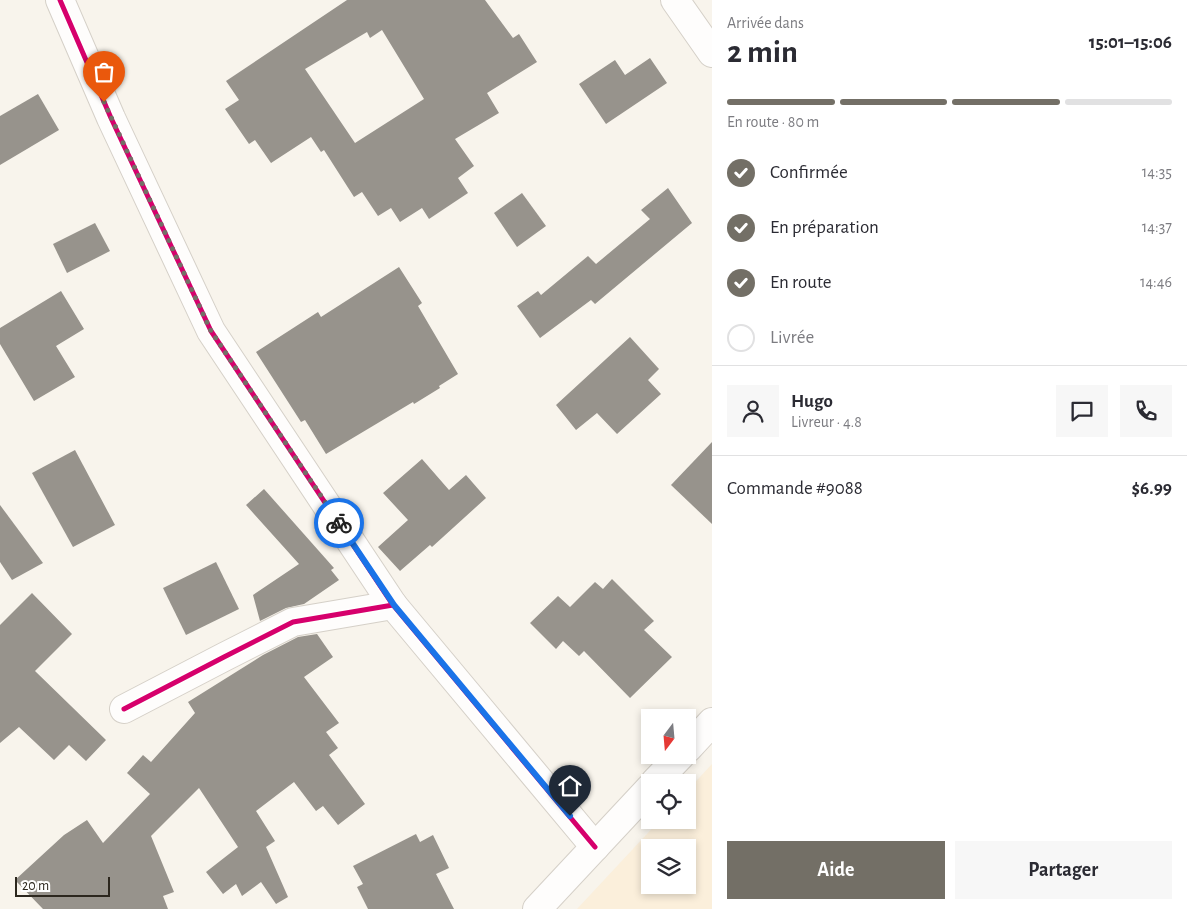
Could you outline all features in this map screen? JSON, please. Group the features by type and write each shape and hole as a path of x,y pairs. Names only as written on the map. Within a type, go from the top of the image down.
{"street":[{"path":"60,0 111,118 211,331 394,605 595,847"},
{"path":"676,0 712,53"},
{"path":"124,710 224,656 293,622 394,605"},
{"path":"696,739 712,722"},
{"path":"663,774 672,764"},
{"path":"537,909 641,798"}],"shaded area":[{"path":"712,764 712,909 577,909 641,840 641,894 696,894 696,839 642,839 652,829 696,829 696,781"}],"building":[{"path":"347,0 485,0 513,38 519,34 537,62 487,93 499,113 455,139 474,166 458,178 468,193 429,219 422,208 400,222 391,208 378,216 362,192 354,197 324,150 321,152 311,137 271,163 255,140 249,144 225,109 239,100 226,81","holes":["382,30 424,99 355,143 305,69 367,32 370,38"]},
{"path":"650,58 667,83 606,124 579,84 615,60 625,75"},
{"path":"38,94 59,130 0,165 0,116"},
{"path":"668,188 692,223 595,304 591,300 540,338 517,306 538,291 541,295 588,256 596,264 650,219 641,210"},
{"path":"522,193 546,226 517,247 494,213"},
{"path":"95,223 110,251 67,273 53,244"},
{"path":"399,267 422,303 418,306 458,374 414,404 413,402 326,454 305,420 301,422 256,352 318,312 321,317"},
{"path":"61,291 84,329 56,346 75,377 34,401 0,344 0,328"},
{"path":"630,337 659,369 648,380 661,394 617,434 597,413 576,430 556,405"},
{"path":"712,442 712,524 671,485"},
{"path":"75,450 115,525 73,547 32,473"},
{"path":"422,459 449,490 466,475 486,498 432,547 430,545 400,571 378,547 408,520 383,493"},
{"path":"264,489 334,568 331,570 339,580 304,604 286,608 260,621 253,595 299,564 246,505"},
{"path":"0,505 43,563 12,580 0,562"},
{"path":"216,562 239,609 186,635 163,588"},
{"path":"612,579 654,621 644,630 672,657 630,698 584,651 579,656 563,641 556,649 530,623 558,596 570,607 595,582 603,589"},
{"path":"32,593 72,634 35,671 106,740 86,761 69,745 54,760 19,727 0,743 0,625"},
{"path":"317,634 333,657 304,677 339,723 326,732 338,748 329,755 365,804 338,825 323,806 316,811 294,782 256,811 275,841 266,847 288,897 276,904 261,882 242,896 236,884 223,894 206,872 238,847 199,788 151,836 174,892 163,896 168,909 43,909 15,880 64,835 87,820 103,843 150,794 127,773 143,755 151,762 195,713 188,702 263,655 298,637"},
{"path":"416,834 420,842 433,835 449,868 436,874 454,909 368,909 357,887 363,884 353,866"}],"cycle path":[{"path":"60,0 111,118 211,331 393,605 595,847"},
{"path":"124,709 293,622 393,605"}],"way so far":[{"path":"104,102 211,331 339,523"}],"route":[{"path":"339,523 394,605 570,816"}]}
